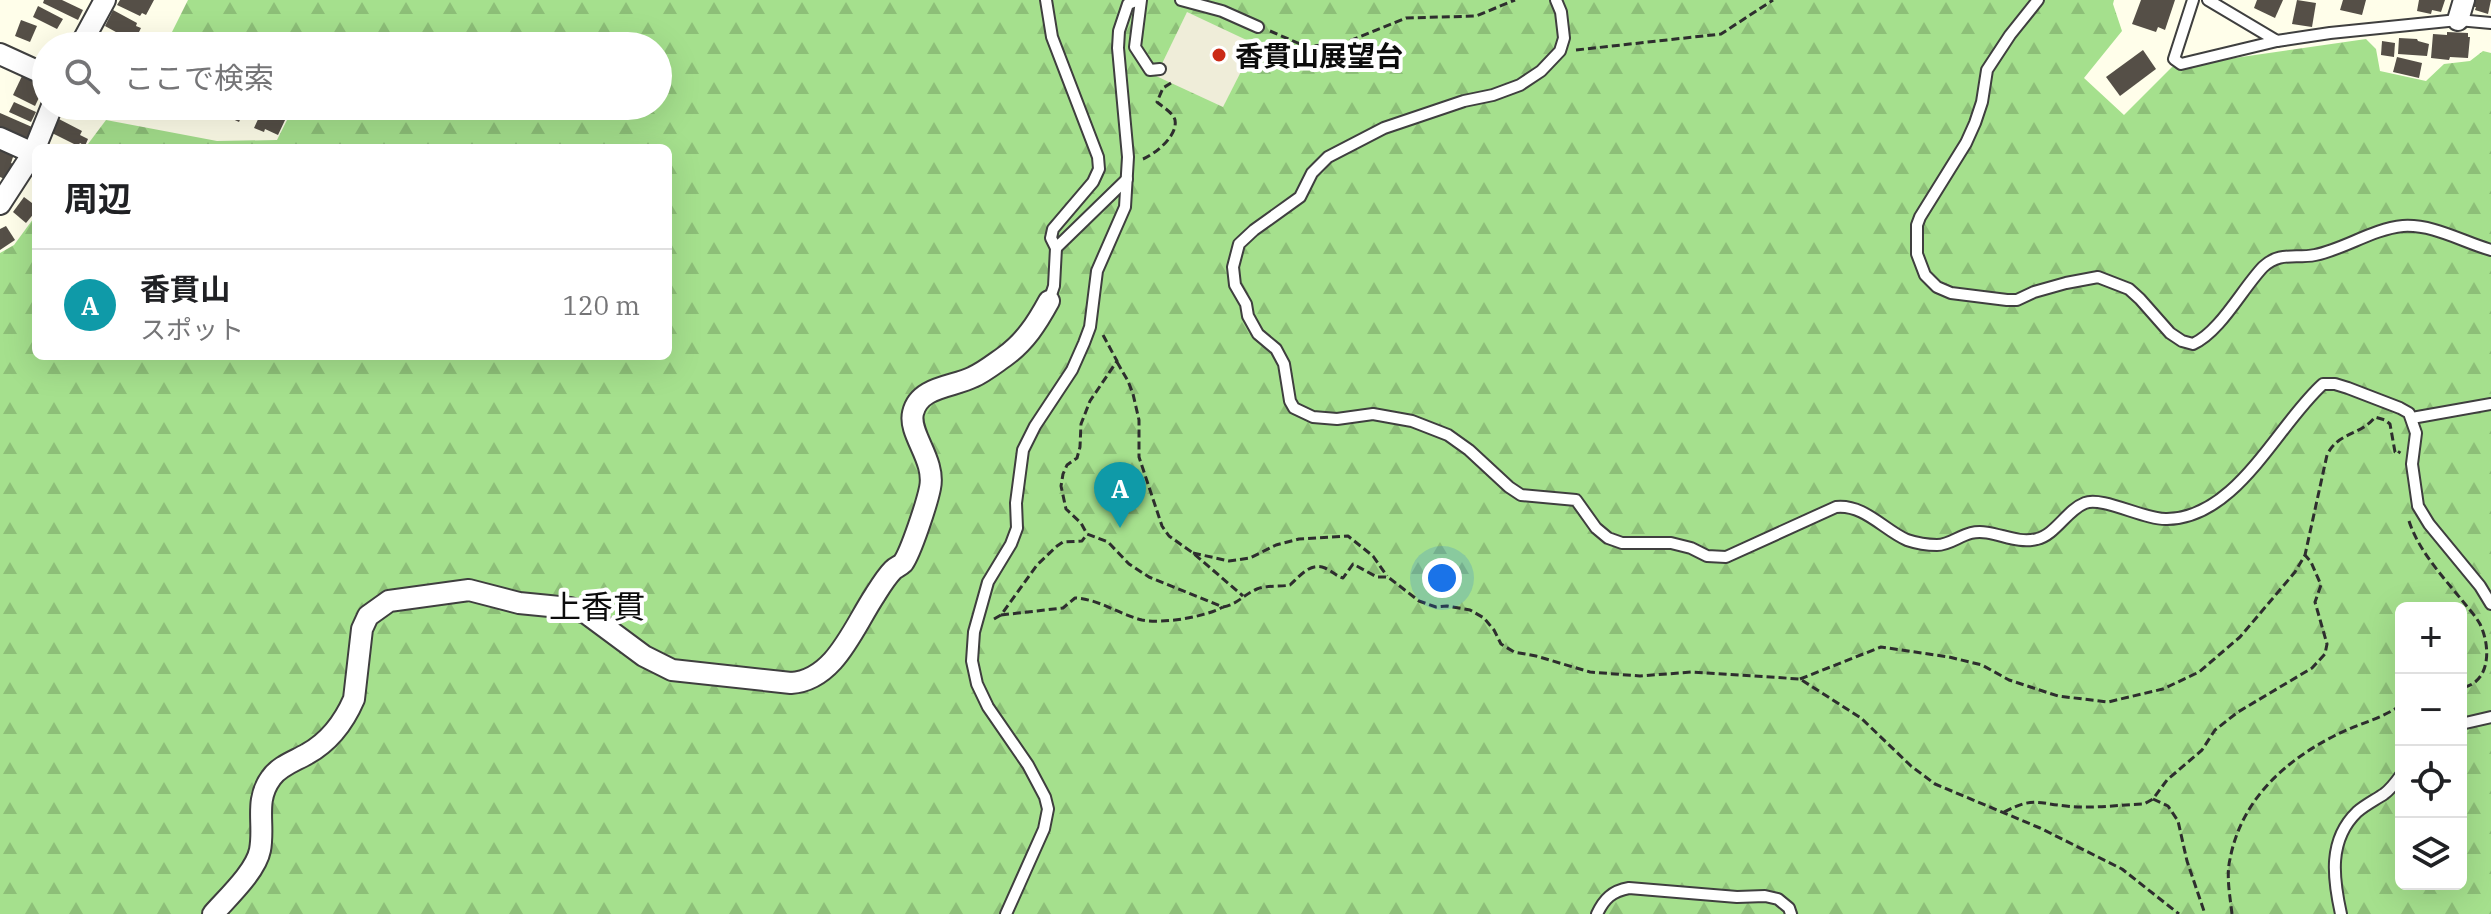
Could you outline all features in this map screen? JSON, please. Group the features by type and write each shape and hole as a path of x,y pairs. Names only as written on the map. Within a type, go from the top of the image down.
{"street":[{"path":"88,32 105,0"},
{"path":"2458,20 2464,0"},
{"path":"2,61 32,71"},
{"path":"37,144 46,120"},
{"path":"0,138 32,153"},
{"path":"0,204 32,155"},
{"path":"213,914 254,866 260,849 261,799 271,777 324,744 339,727 354,699 362,629 368,616 389,601 469,590 519,603 570,608 586,613 644,656 672,670 791,683 806,682 818,674 835,658 874,596 893,570 903,562 917,529 931,487 930,466 913,423 913,411 931,391 971,378 1004,358 1024,341 1049,301"}],"lane":[{"path":"1046,0 1052,37 1098,157 1099,169 1093,182 1053,229 1051,238 1056,248 1054,286 1049,301"},
{"path":"1006,914 1044,829 1048,809 1028,765 988,707 977,684 972,661 974,632 988,582 1017,528 1016,503 1023,450 1072,370 1090,327 1097,271 1125,207 1128,157 1118,40 1128,4 1140,0 1135,47 1150,70 1160,69"},
{"path":"1181,0 1222,11 1258,27"},
{"path":"1556,0 1561,12 1564,38 1560,51 1541,71 1520,85 1493,95 1464,101 1384,128 1328,157 1312,173 1300,197 1239,244 1233,267 1235,285 1258,334 1276,349 1284,364 1294,408 1313,417 1337,419 1373,414 1412,421 1448,435 1521,495 1576,500 1596,528 1608,538 1622,543 1671,543 1707,556 1726,557 1844,506 1877,519 1906,539 1941,545 1971,533 1989,533 2022,540 2039,539 2085,503 2098,501 2161,519 2202,511 2226,497 2306,400 2323,384 2335,384 2409,413 2416,433 2412,464 2418,506 2491,604"},
{"path":"2038,0 1987,70 1978,116 1966,143 1917,225 1917,254 1925,275 1937,287 1967,297 2017,300 2034,292 2098,277 2129,289 2170,333 2193,344 2209,335 2275,257 2313,255 2402,226 2425,228 2491,250"},
{"path":"2193,0 2174,59 2181,64 2277,41 2330,33 2458,20 2491,23"},
{"path":"2208,0 2277,41"},
{"path":"1056,248 1127,179"},
{"path":"2412,418 2491,404"},
{"path":"2467,723 2491,717"},
{"path":"2341,914 2333,878 2334,855 2344,829 2358,812 2395,782"},
{"path":"1597,914 1608,896 1629,888 1737,897 1765,896 1778,899 1789,908 1791,914"}],"path":[{"path":"1258,27 1307,47 1349,41 1406,18 1476,16 1515,0"},
{"path":"1560,51 1721,34 1773,0"},
{"path":"1128,157 1141,160 1156,153 1171,134 1175,120 1157,102 1163,88 1171,83"},
{"path":"1090,327 1103,336 1133,394 1139,420 1139,457 1162,526 1169,536 1243,596"},
{"path":"1117,361 1090,401 1081,424 1077,458 1067,465 1063,474 1061,486 1066,509 1087,534 1108,542 1129,564 1149,577 1223,607"},
{"path":"1193,553 1229,561 1250,558 1276,545 1299,539 1348,536 1373,556 1388,577 1419,601 1436,607 1470,610 1484,618 1501,644 1514,652 1590,672 1640,676 1692,672 1800,679 1881,647 1949,657 1982,665 2009,680 2058,696 2108,702 2163,689 2199,672 2240,637 2278,594 2305,555 2327,455 2336,440 2364,429 2378,417 2390,424 2398,454 2401,446"},
{"path":"2408,517 2412,531 2432,561 2480,623 2487,642 2488,662 2483,678 2467,686"},
{"path":"974,632 1001,615 1037,565 1057,546 1063,542 1082,541 1087,534"},
{"path":"2001,813 2020,803 2036,800 2066,806 2144,804 2153,799 2167,780 2202,750 2215,730 2238,712 2312,668 2325,654 2327,644 2315,602 2321,585 2305,555"},
{"path":"1001,615 1063,608 1075,598 1097,602 1141,620 1155,621 1211,613 1235,604 1243,596 1262,587 1290,585 1307,569 1317,566 1343,578 1353,564 1377,577 1388,577"},
{"path":"1800,679 1861,718 1911,766 1935,784 2040,828 2122,869 2179,914"},
{"path":"2232,914 2229,860 2239,827 2266,784 2336,734 2395,709"},
{"path":"2153,799 2168,806 2178,821 2187,861 2205,914"}],"green space":[{"path":"188,0 2114,0 2122,31 2084,78 2124,115 2172,67 2366,39 2376,49 2380,71 2426,81 2444,64 2470,61 2483,51 2491,53 2491,914 0,914 0,253 14,245 32,220 32,360 672,360 672,144 88,144 106,120 217,141 277,140 287,120 672,120 672,32 172,32"}],"shaded area":[{"path":"1187,12 1255,44 1223,107 1156,76"}],"building":[{"path":"44,0 62,0 83,10 78,20 43,3"},
{"path":"120,0 154,0 146,15 142,13 140,16 117,5"},
{"path":"2141,0 2175,0 2165,30 2158,27 2156,32 2132,24"},
{"path":"2257,0 2283,0 2275,18 2254,8"},
{"path":"2297,0 2316,3 2312,27 2292,24"},
{"path":"2343,0 2366,0 2362,15 2340,10"},
{"path":"2419,0 2445,0 2441,12 2432,10 2431,14 2417,11"},
{"path":"2475,0 2491,0 2488,14 2472,7"},
{"path":"38,6 63,19 57,29 33,17"},
{"path":"113,10 141,28 139,32 116,32 105,26"},
{"path":"21,20 37,26 30,42 15,36"},
{"path":"2447,32 2468,33 2468,58 2431,58 2433,34 2447,35"},
{"path":"2399,38 2417,39 2429,44 2427,56 2398,54"},
{"path":"2382,41 2395,43 2394,57 2381,55"},
{"path":"2143,50 2156,69 2120,96 2106,77"},
{"path":"2397,57 2422,63 2419,78 2393,72"},
{"path":"23,74 32,78 32,104 13,95"},
{"path":"14,102 32,110 32,120 31,122 9,112"},
{"path":"0,113 32,127 27,139 0,127"},
{"path":"56,120 61,120 82,131 80,135 88,139 86,144 74,144 50,132"},
{"path":"258,120 285,120 278,135 254,128"},
{"path":"0,148 14,154 7,180 0,177"},
{"path":"24,197 32,203 32,216 26,223 13,212"},
{"path":"6,226 15,240 0,250 0,229"}],"place":[{"name":"香貫山展望台","path":"1219,55"},
{"name":"香貫山","path":"1120,528"}],"district":[{"name":"上香貫","path":"597,606"}]}
